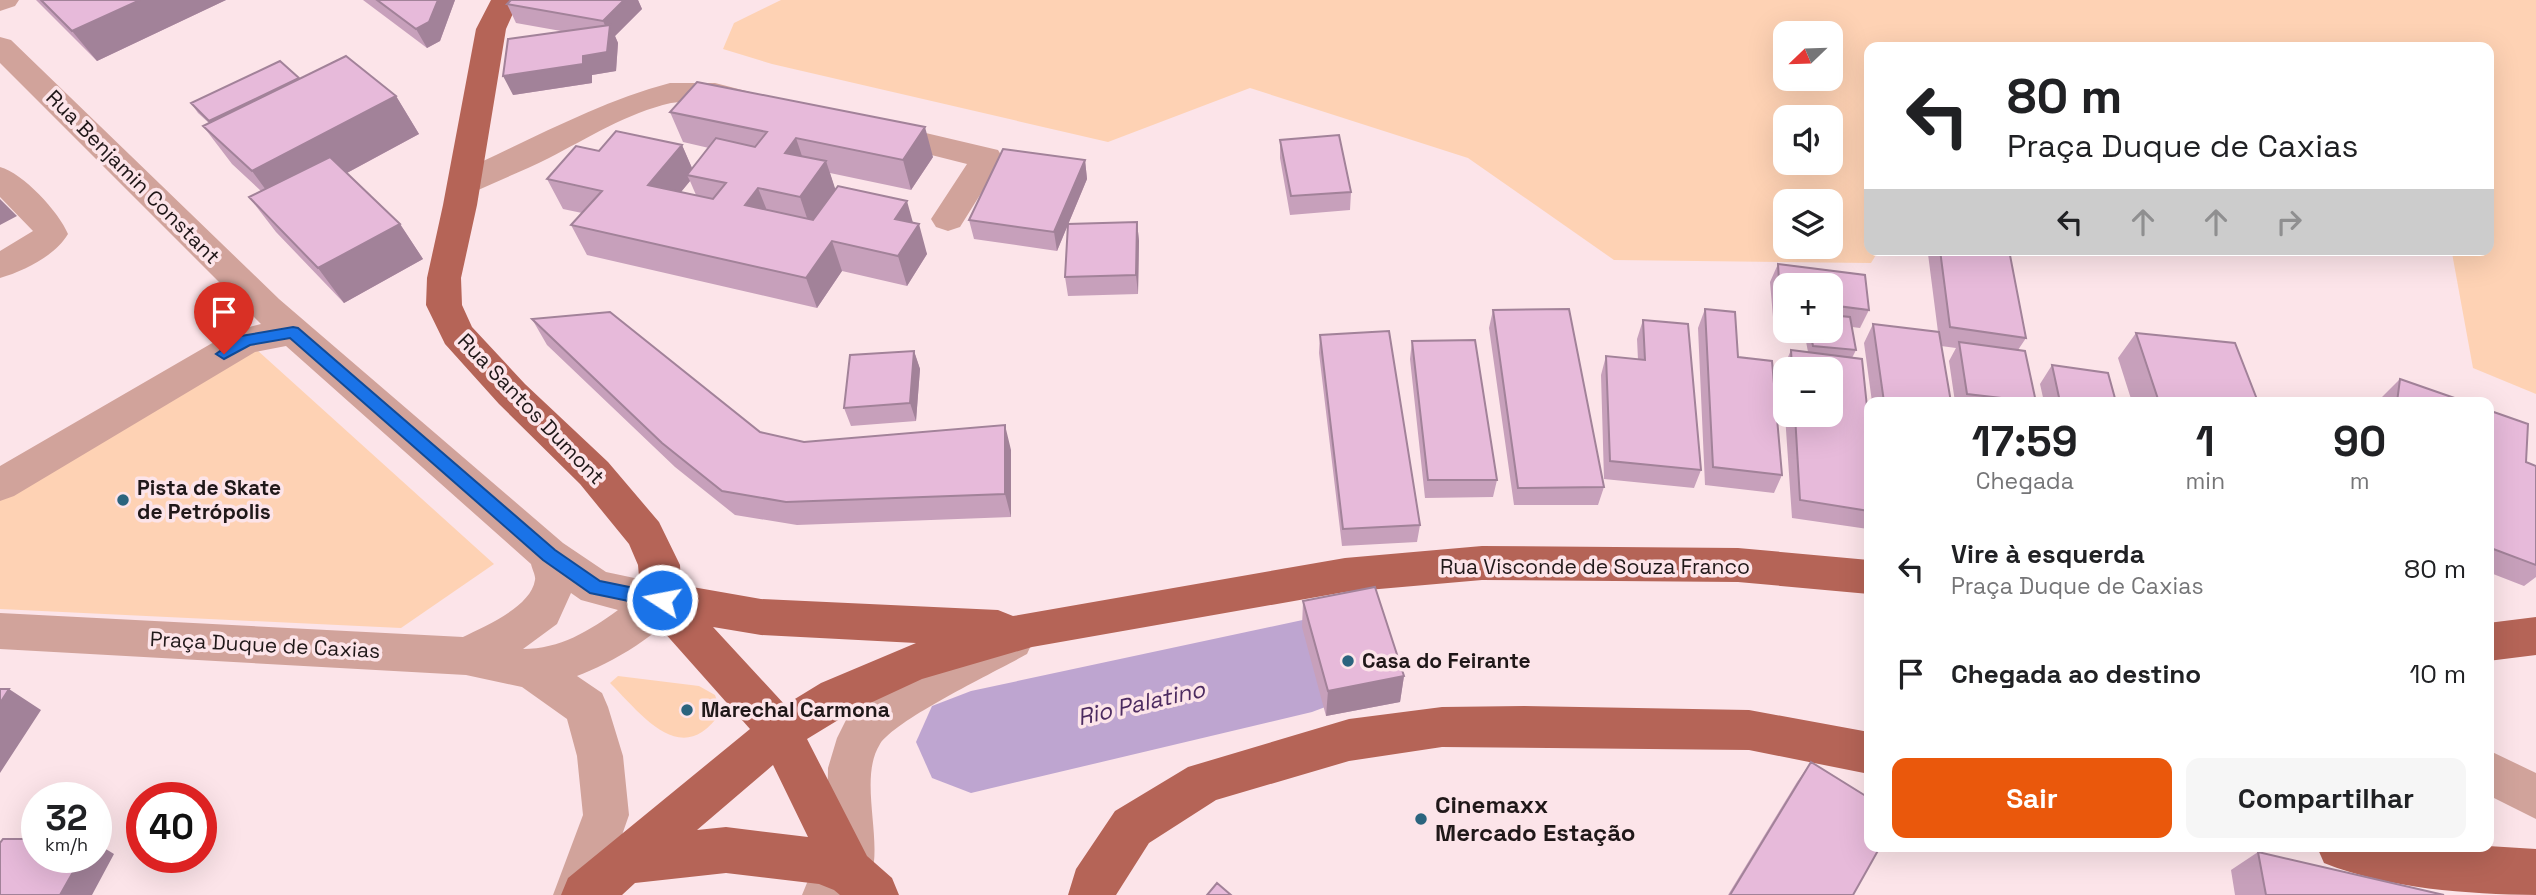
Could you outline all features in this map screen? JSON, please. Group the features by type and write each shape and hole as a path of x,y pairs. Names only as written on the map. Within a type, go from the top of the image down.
{"main road":[{"name":"Rua Santos Dumont","path":"505,0 491,30 444,278 444,305 457,335 512,394 594,473 645,534 659,565 662,600"},
{"name":"Rua Visconde de Souza Franco","path":"585,895 780,731 837,697 914,662 1032,629 1345,575 1482,563 1738,565 1864,577"},
{"name":"Rua Visconde de Souza Franco","path":"662,600 761,617 1032,629"},
{"path":"662,600 780,731 850,887"},
{"path":"2494,641 2536,636"},
{"path":"1092,895 1093,886 1132,827 1203,782 1349,740 1442,727 1736,730 1864,752"},
{"path":"628,861 726,850 819,861 850,887"},
{"path":"2365,852 2426,865 2536,872"}],"street":[{"path":"0,2 5,0"},
{"name":"Rua Benjamin Constant","path":"0,46 279,320"},
{"path":"464,183 534,152 612,112 670,93 715,93 769,106"},
{"path":"851,126 987,158 948,219"},
{"path":"0,178 47,224 51,234 40,244 0,266"},
{"path":"0,485 279,320 549,555 596,588 662,600"},
{"path":"466,656 509,635 542,611 556,579 549,555"},
{"path":"529,668 579,659 612,639 662,600"},
{"path":"850,887 850,771 859,737 877,716 894,705 1032,629"},
{"name":"Praça Duque de Caxias","path":"0,631 466,656 529,668"},
{"path":"529,668 586,707 600,756 606,815 577,895"},
{"path":"2494,774 2536,797"},
{"path":"2426,865 2495,895"}],"shaded area":[{"path":"781,0 2536,0 2536,394 2473,368 2453,256 2494,256 2494,42 1864,42 1864,256 1875,256 1871,263 1614,260 1468,158 1250,88 1108,142 772,64 723,49 734,23"},
{"path":"257,350 494,564 401,628 0,609 0,499"},
{"path":"618,676 699,686 715,695 721,712 706,729 692,737 677,737 663,732 636,710 610,683"}],"building":[{"path":"41,0 140,0 72,31"},
{"path":"377,0 438,0 429,22 416,29"},
{"path":"511,0 624,0 603,21 507,4"},
{"path":"610,25 607,52 583,56 583,64 503,76 508,39"},
{"path":"346,56 396,96 252,171 203,126"},
{"path":"280,61 299,78 209,121 191,103"},
{"path":"697,82 925,127 903,160 796,138 785,153 826,161 800,197 758,188 745,205 813,220 838,186 907,201 895,219 919,224 898,256 832,241 806,278 571,225 602,191 547,179 576,146 599,151 616,131 682,145 648,185 713,199 726,183 687,175 716,138 755,147 767,132 670,112"},
{"path":"1339,135 1351,192 1291,196 1280,140"},
{"path":"1003,149 1085,160 1054,232 969,220"},
{"path":"330,157 400,224 318,268 249,197"},
{"path":"1137,222 1136,275 1065,277 1068,224"},
{"path":"1941,256 2010,256 2026,338 1950,327"},
{"path":"1778,264 1865,275 1869,310 1843,307 1843,273 1779,273"},
{"path":"1569,309 1604,487 1518,488 1493,310"},
{"path":"1705,309 1735,312 1738,357 1772,361 1773,427 1778,427 1782,475 1713,467"},
{"path":"610,312 760,432 804,442 1005,425 1005,494 786,502 722,491 662,443 532,319"},
{"path":"1843,316 1850,317 1856,350 1813,346 1812,343 1843,343"},
{"path":"1643,320 1688,324 1701,470 1610,461 1606,356 1645,360"},
{"path":"1873,324 1939,332 1950,397 1883,397"},
{"path":"1389,331 1420,525 1343,529 1320,335"},
{"path":"2136,333 2235,343 2256,397 2157,397"},
{"path":"1475,340 1497,480 1428,480 1412,341"},
{"path":"1959,342 2025,351 2035,397 1967,394"},
{"path":"1791,350 1862,359 1866,397 1864,510 1800,500 1796,427 1843,427 1843,357 1791,357"},
{"path":"914,351 910,403 844,408 850,355"},
{"path":"2052,365 2108,373 2115,397 2059,397"},
{"path":"2400,379 2452,397 2398,397"},
{"path":"2494,412 2528,424 2526,462 2536,466 2536,565 2494,549"},
{"name":"Casa do Feirante","path":"1375,587 1404,676 1328,691 1303,601"},
{"path":"0,689 9,689 0,703"},
{"path":"1811,762 1864,795 1864,852 1877,852 1853,895 1730,895"},
{"path":"3,839 21,839 21,873 72,873 60,895 0,895 0,843"},
{"path":"2258,852 2444,895 2266,895"},
{"path":"1217,883 1231,895 1207,895"}],"waterway":[{"name":"Rio Palatino","path":"971,742 1312,665"}],"place":[{"name":"Pista de Skate de Petrópolis","path":"123,500"},
{"name":"Casa do Feirante","path":"1348,661"},
{"name":"Marechal Carmona","path":"687,710"},
{"name":"Cinemaxx Mercado Estação","path":"1421,819"}],"route":[{"path":"224,354 247,340 293,332 549,555 596,588 662,600"}]}
